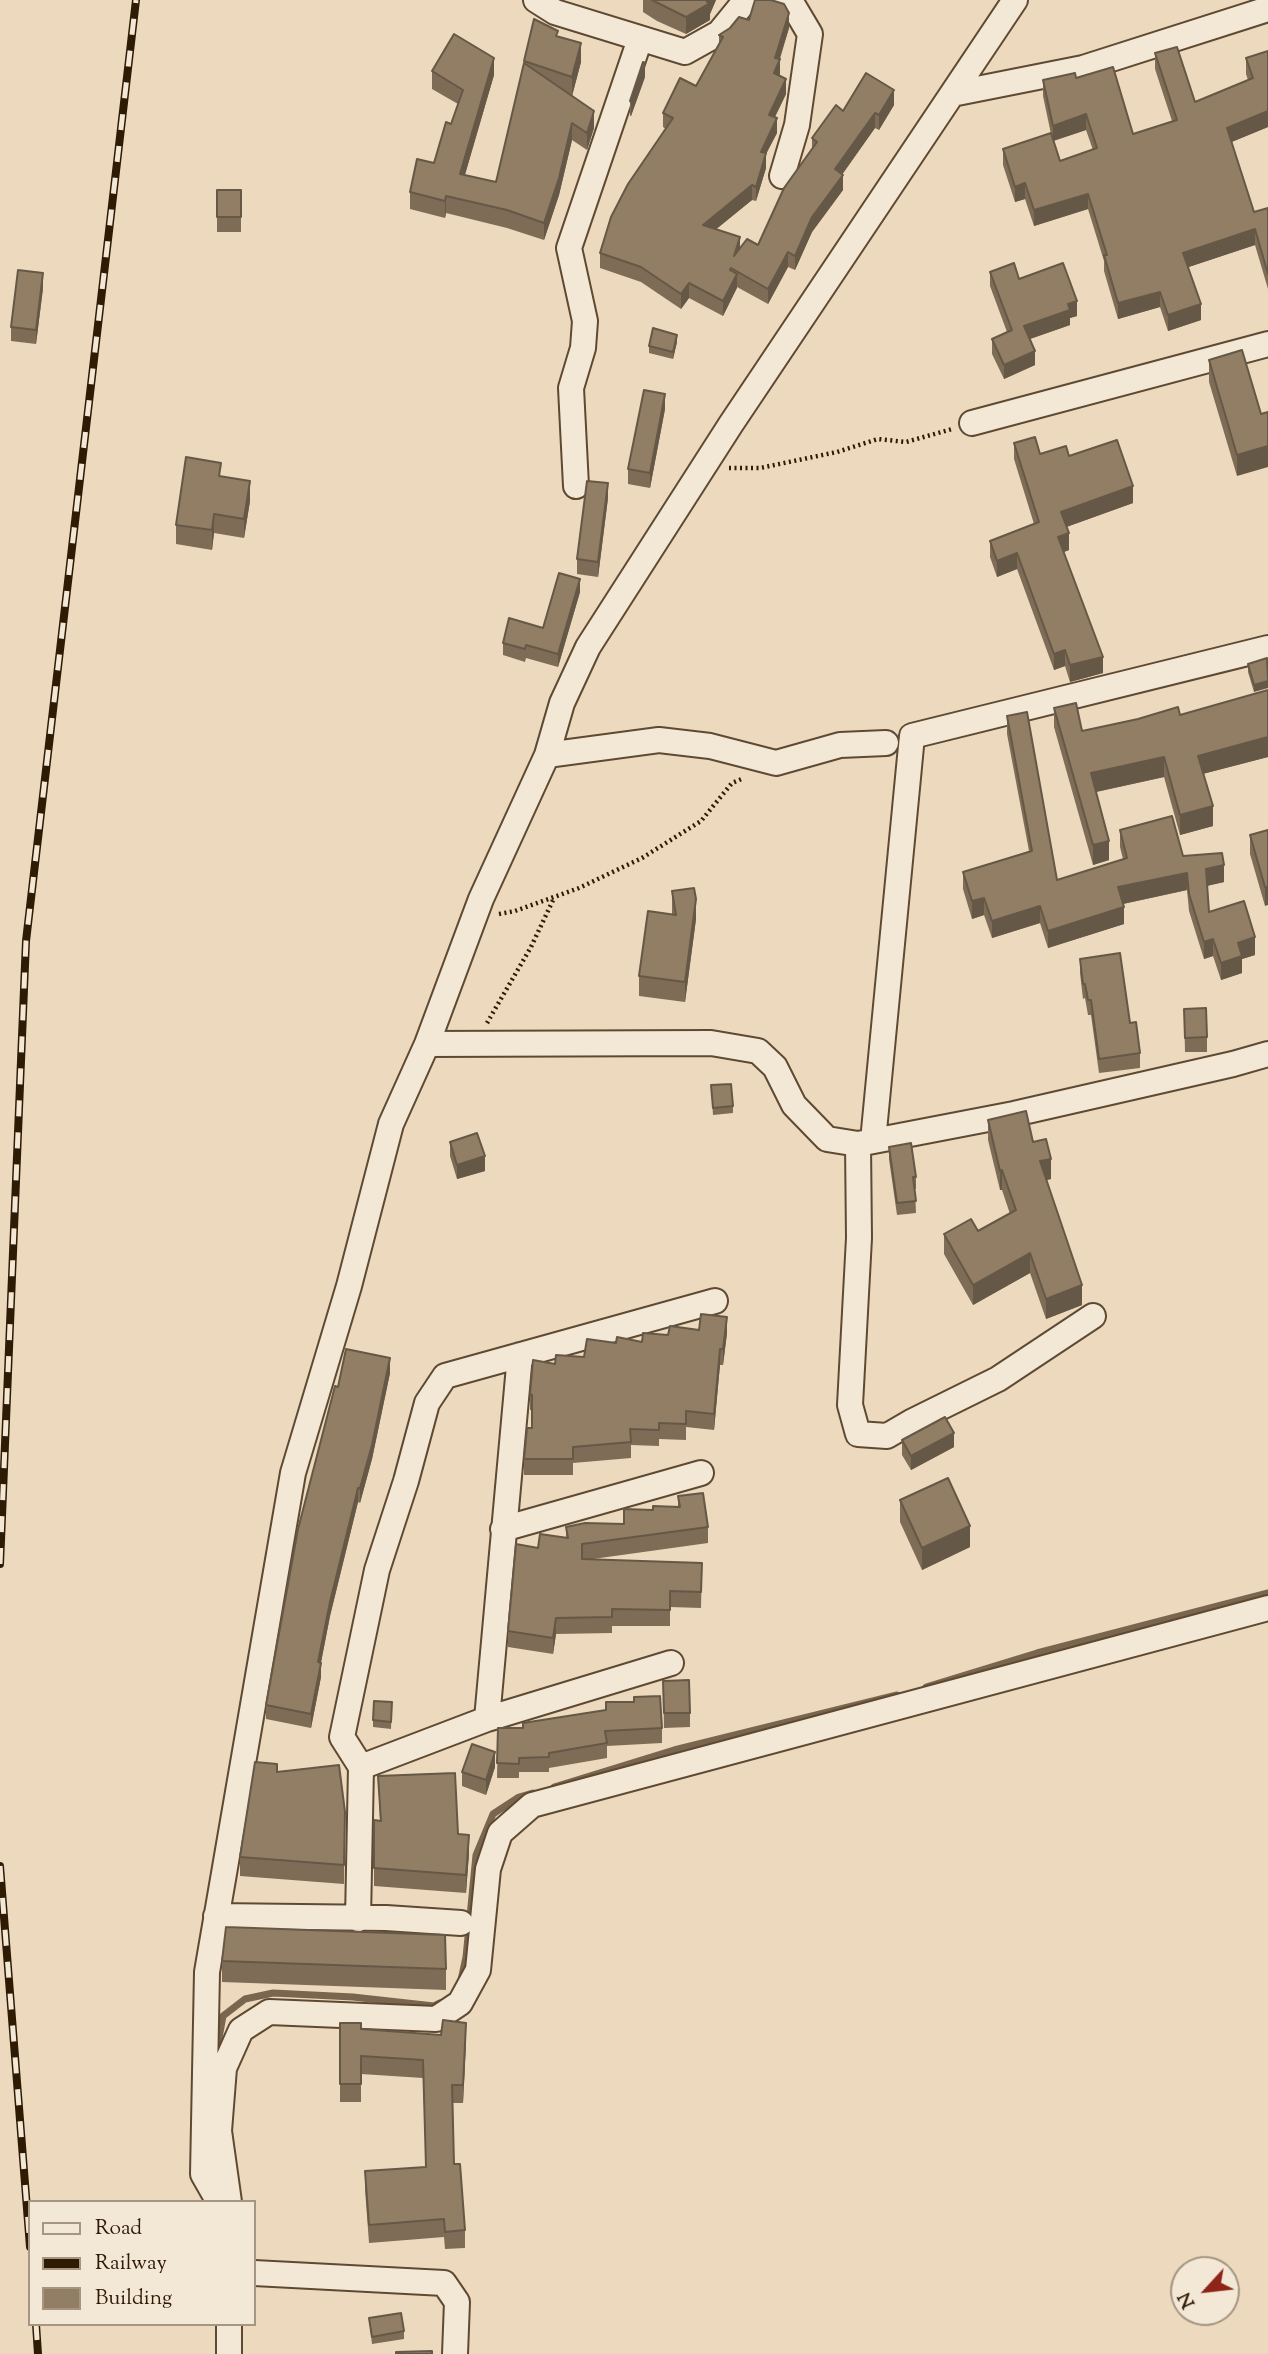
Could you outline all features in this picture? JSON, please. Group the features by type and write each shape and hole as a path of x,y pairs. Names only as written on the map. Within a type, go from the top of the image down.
{"street":[{"path":"536,0 555,12 685,52 719,33 746,0"},
{"path":"779,0 794,7 810,34 797,125 782,176"},
{"path":"218,2200 203,2174 207,1972 216,1916 293,1473 349,1286 391,1124 427,1044 474,918 547,755 562,703 588,647 703,467 1015,0"},
{"path":"952,94 1083,68 1268,9"},
{"path":"576,486 571,388 583,348 585,321 569,248 640,39"},
{"path":"972,423 1268,344"},
{"path":"1093,1316 998,1379 887,1436 858,1434 850,1405 866,1142 912,736 1268,648"},
{"path":"547,755 659,740 710,746 776,763 840,745 887,743"},
{"path":"427,1044 711,1043 758,1051 775,1067 794,1105 827,1139 866,1142 1014,1114 1233,1065 1268,1054"},
{"path":"358,1919 361,1767 342,1737 377,1570 406,1481 427,1403 445,1377 715,1301"},
{"path":"487,1719 520,1355"},
{"path":"503,1529 701,1473"},
{"path":"229,2200 219,2130 224,2068 241,2031 269,2012 436,2019 460,2003 478,1970 488,1868 500,1833 532,1805 1268,1608"},
{"path":"361,1767 487,1719 671,1663"},
{"path":"216,1916 461,1923"},
{"path":"256,2273 444,2283 457,2302 455,2354"},
{"path":"229,2326 229,2354"}],"path":[{"path":"703,467 761,468 837,452 878,439 906,442 972,423"},
{"path":"474,918 514,911 554,897 642,858 701,821 732,783 776,763"},
{"path":"473,1044 531,947 554,897"}],"building":[{"path":"652,0 708,0 710,3 686,17"},
{"path":"755,0 771,0 784,4 789,13 775,58 780,59 774,73 786,79 769,115 777,118 761,152 766,153 756,187 752,185 703,225 740,237 734,256 747,239 758,245 784,188 817,142 812,138 836,105 843,111 866,73 894,90 879,115 875,113 835,169 843,175 812,217 795,256 788,252 768,289 731,268 730,270 737,274 723,301 689,283 681,294 641,267 600,253 611,217 628,184 673,118 663,113 680,78 696,86 723,37 719,35 730,28 739,17 749,20"},
{"path":"534,19 558,31 556,36 581,43 572,77 524,61"},
{"path":"454,34 494,58 460,174 496,182 524,63 594,111 587,133 572,123 559,178 544,223 507,210 446,196 445,201 410,192 417,159 434,163 446,122 451,124 463,90 432,71"},
{"path":"1177,47 1195,102 1253,78 1246,58 1268,51 1268,111 1227,128 1254,212 1268,208 1268,274 1255,229 1183,253 1201,304 1168,315 1160,292 1118,303 1104,255 1107,255 1088,194 1034,210 1025,183 1015,187 1003,149 1051,133 1060,161 1097,148 1086,114 1053,126 1043,80 1075,73 1076,78 1113,67 1133,134 1177,120 1155,53"},
{"path":"643,62 645,63 631,102 630,101"},
{"path":"217,190 241,190 241,217 217,217"},
{"path":"1014,263 1019,279 1063,263 1077,301 1068,304 1070,310 1024,326 1035,351 1004,365 992,339 1012,330 990,272"},
{"path":"18,270 43,273 36,330 11,327"},
{"path":"653,328 677,335 673,352 649,346"},
{"path":"1242,350 1261,414 1268,412 1268,446 1237,455 1209,360"},
{"path":"644,390 665,394 650,473 628,469"},
{"path":"1035,437 1040,454 1066,446 1069,456 1117,440 1133,486 1061,512 1069,533 1058,537 1103,657 1070,665 1065,650 1054,654 1017,553 997,561 990,541 1039,522 1014,443"},
{"path":"186,457 221,463 219,476 250,481 244,519 214,514 212,530 176,525"},
{"path":"587,481 608,483 598,562 577,559"},
{"path":"559,573 580,579 558,654 526,645 525,649 503,643 509,618 543,628"},
{"path":"1267,658 1268,681 1254,685 1248,664"},
{"path":"1268,690 1268,737 1198,756 1213,806 1180,815 1164,757 1091,773 1109,841 1093,845 1054,708 1076,703 1082,731 1178,707 1180,715"},
{"path":"1027,712 1057,880 1127,858 1120,830 1172,816 1183,856 1222,853 1224,865 1206,869 1209,912 1244,901 1255,937 1238,943 1242,956 1221,963 1213,939 1204,942 1189,894 1187,873 1118,887 1124,907 1048,931 1040,906 992,921 984,898 972,901 963,872 1032,851 1007,716"},
{"path":"1268,830 1268,887 1265,887 1250,835"},
{"path":"694,888 696,899 685,982 639,976 648,911 676,915 672,891"},
{"path":"1120,953 1130,1023 1136,1022 1140,1053 1099,1059 1091,1000 1088,1000 1083,984 1080,959"},
{"path":"1206,1008 1207,1037 1185,1038 1184,1009"},
{"path":"731,1084 733,1106 713,1108 711,1085"},
{"path":"1026,1111 1033,1142 1046,1139 1051,1159 1040,1161 1082,1285 1046,1299 1030,1253 973,1285 944,1234 971,1219 978,1231 1016,1210 1002,1170 1000,1171 988,1120"},
{"path":"477,1133 485,1156 457,1165 450,1142"},
{"path":"911,1143 916,1201 897,1203 889,1147"},
{"path":"701,1314 727,1317 723,1349 720,1349 714,1414 686,1411 686,1424 659,1423 659,1430 630,1429 631,1442 573,1447 573,1459 524,1459 527,1428 532,1428 530,1394 533,1360 555,1364 556,1355 584,1357 587,1339 616,1343 617,1337 642,1342 643,1333 668,1335 670,1326 699,1330"},
{"path":"346,1349 390,1358 372,1445 358,1488 330,1602 311,1714 266,1705 298,1529"},
{"path":"945,1417 954,1433 911,1456 902,1440"},
{"path":"948,1478 970,1526 922,1548 900,1500"},
{"path":"703,1493 708,1527 582,1544 582,1559 702,1563 701,1592 670,1591 670,1610 612,1609 612,1617 556,1618 553,1638 508,1631 516,1544 538,1548 540,1534 568,1538 566,1527 585,1523 624,1524 624,1509 680,1507 678,1496"},
{"path":"689,1680 690,1713 664,1713 663,1681"},
{"path":"660,1696 662,1728 605,1731 607,1743 549,1753 549,1757 519,1758 519,1764 497,1763 498,1728 523,1728 523,1723 606,1710 606,1702 634,1702 634,1697"},
{"path":"374,1701 392,1702 391,1722 373,1720"},
{"path":"472,1744 495,1752 486,1780 462,1772"},
{"path":"255,1762 277,1764 277,1772 339,1765 345,1812 344,1865 240,1857"},
{"path":"455,1773 458,1834 469,1835 466,1875 374,1868 374,1820 381,1821 378,1776"},
{"path":"226,1927 445,1935 446,1969 222,1961"},
{"path":"443,2020 466,2023 463,2085 452,2085 454,2164 460,2164 465,2230 445,2232 444,2219 369,2225 365,2171 426,2167 423,2060 361,2056 361,2084 340,2084 340,2023 361,2023 361,2029 441,2035"},
{"path":"401,2313 404,2331 372,2337 369,2318"},
{"path":"432,2351 432,2354 396,2354 396,2352"}],"waterway":[{"path":"926,1687 1037,1653 1268,1593"},
{"path":"554,1787 674,1750 897,1695"},
{"path":"461,1980 466,1957 476,1855 493,1814 519,1797 533,1793"},
{"path":"216,2055 223,2016 245,1999 273,1993 353,1997 434,2006 440,2003"}],"railway":[{"path":"0,1564 26,941 136,0"},
{"path":"0,1866 28,2222"},
{"path":"36,2326 38,2354"}]}
